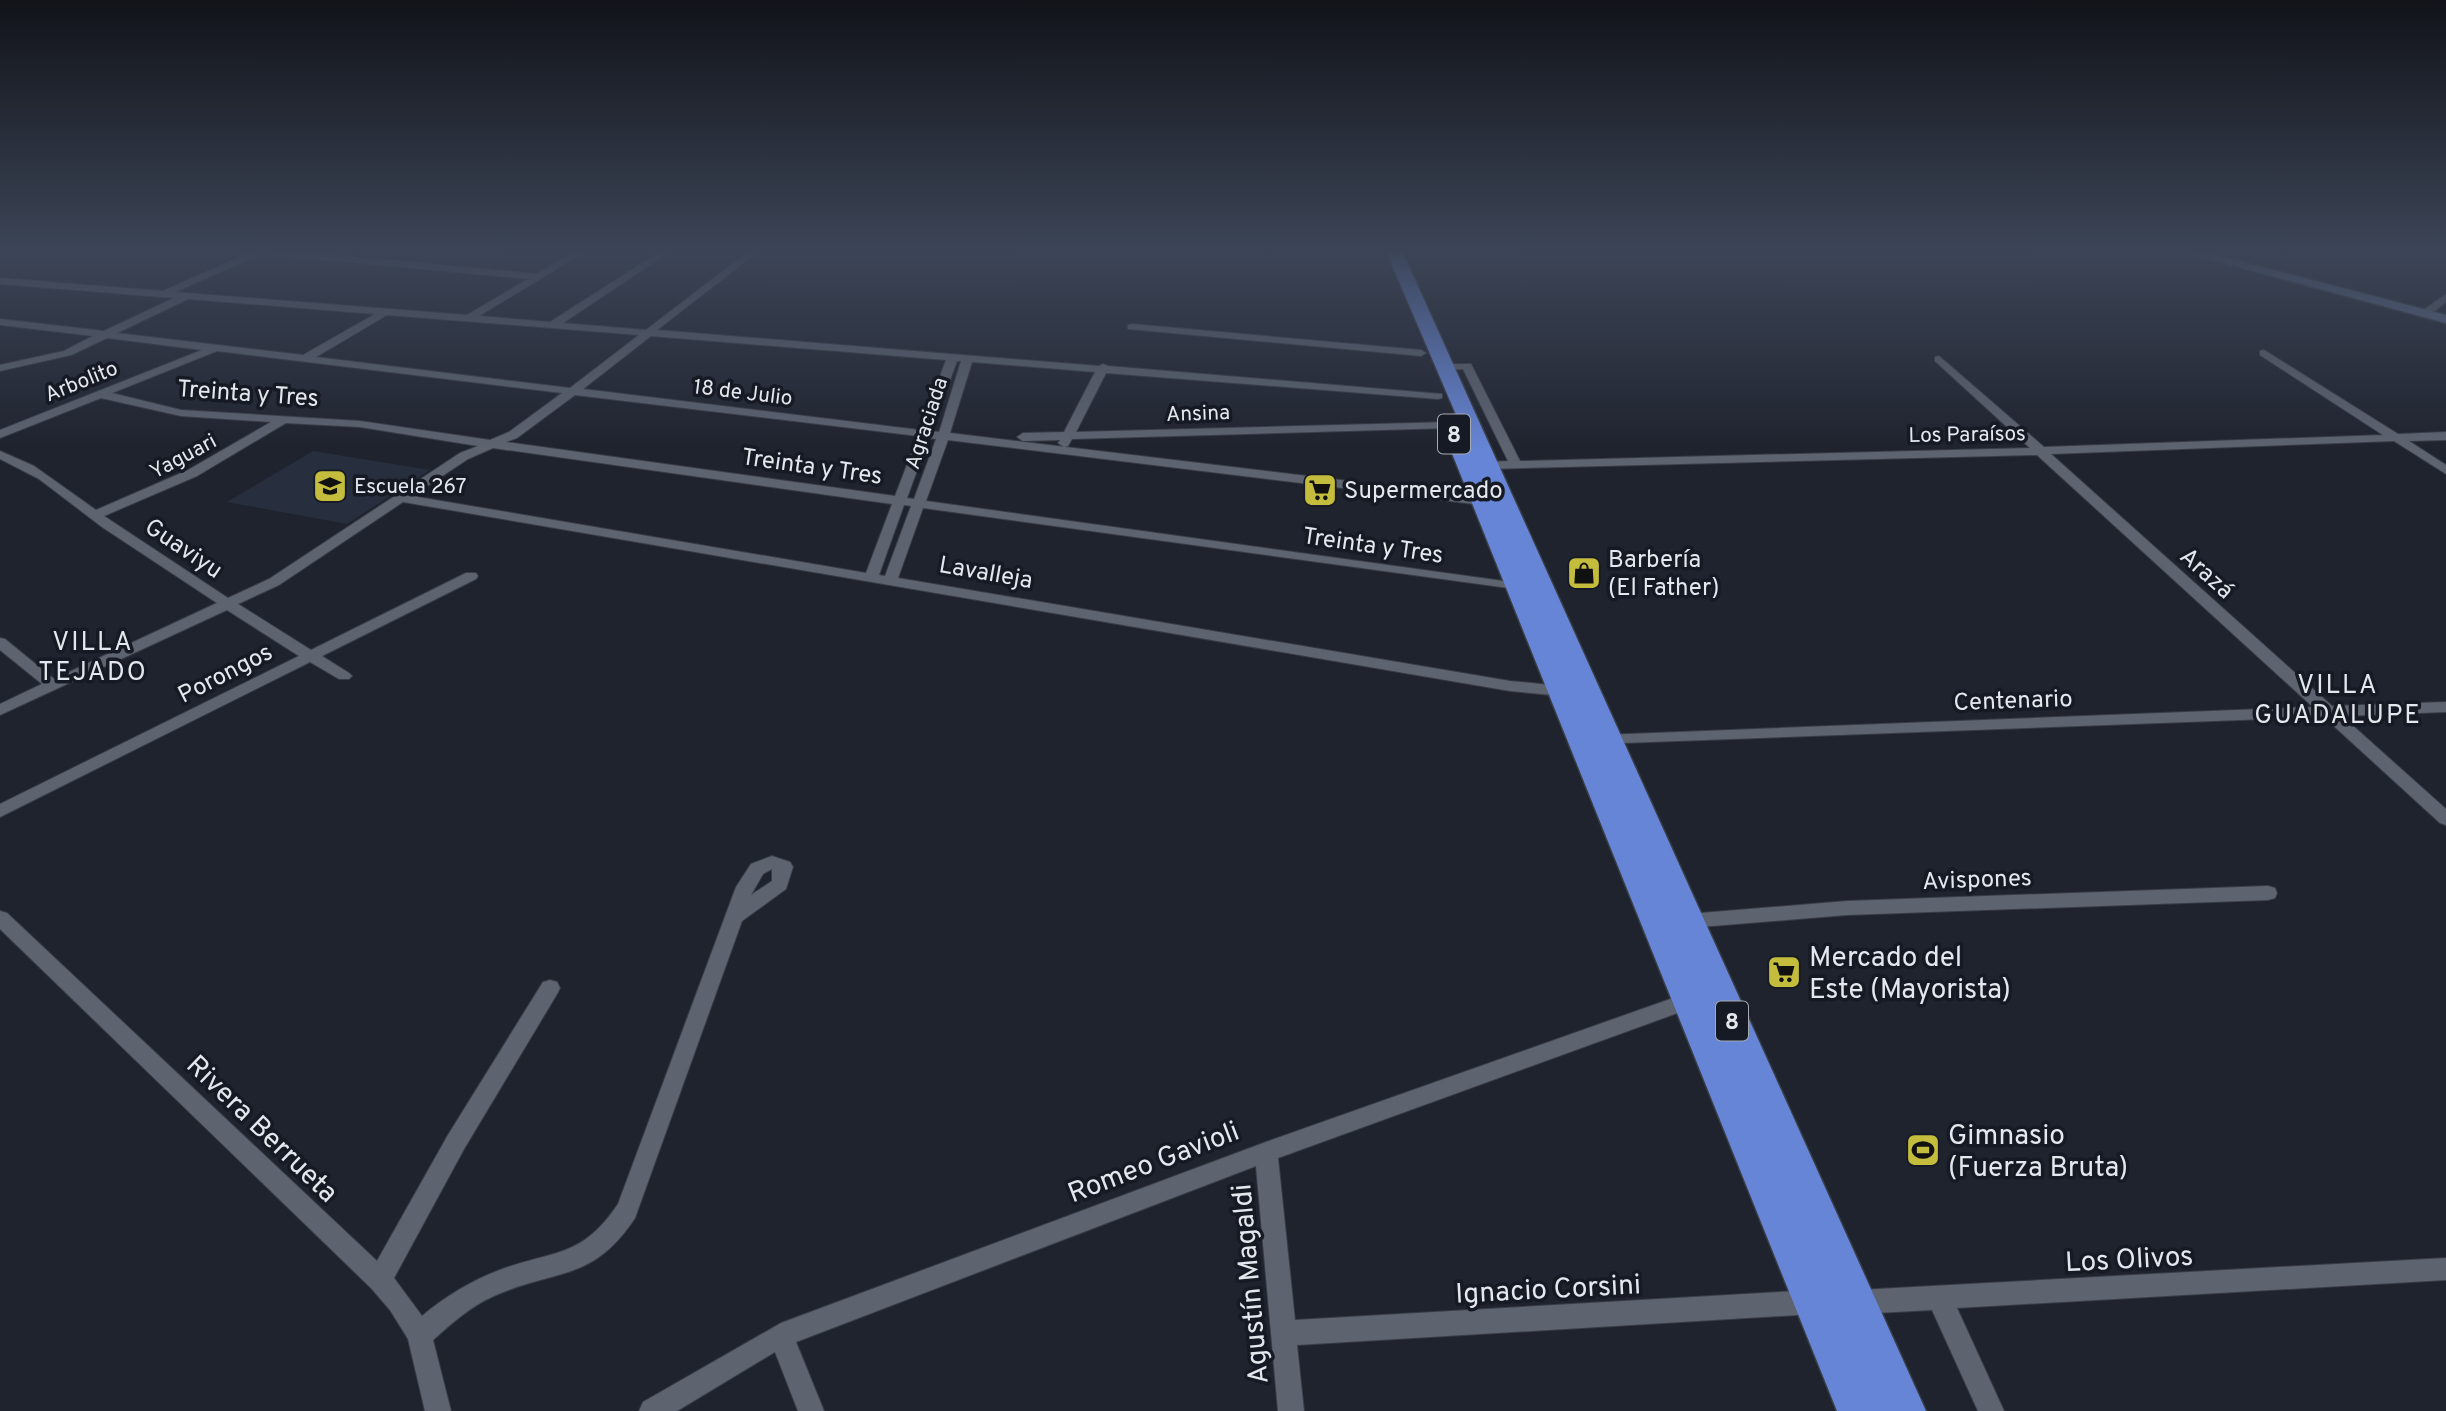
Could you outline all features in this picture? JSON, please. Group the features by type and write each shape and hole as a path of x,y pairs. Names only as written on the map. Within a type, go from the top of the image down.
{"highway":[{"name":"8","path":"1406,317 1561,691 1595,741 1688,921 1835,1302 1860,1411"},
{"name":"8","path":"1422,317 1489,465 1595,741 1690,1000 1835,1302 1903,1411"}],"street":[{"path":"0,368 51,358 144,317"},
{"path":"306,358 377,317"},
{"path":"471,317 1438,396"},
{"path":"554,324 565,317"},
{"path":"0,710 229,606 284,576 464,456 513,435 669,317"},
{"name":"18 de Julio","path":"0,322 926,433 945,431 1061,451 1482,501"},
{"path":"1132,327 1421,353"},
{"name":"Arbolito","path":"0,434 215,348"},
{"path":"2264,353 2446,470"},
{"name":"Agraciada","path":"872,576 953,356"},
{"name":"Agraciada","path":"891,579 945,431 968,357"},
{"name":"Arazá","path":"1939,359 2446,819"},
{"path":"1444,367 1467,366 1516,465"},
{"path":"1061,451 1103,368"},
{"name":"Treinta y Tres","path":"100,394 181,414 284,419 411,430 491,444 1518,587"},
{"name":"Yaguari","path":"95,516 149,496 197,472 284,419"},
{"name":"Ansina","path":"945,431 1028,437 1451,425"},
{"name":"Los Paraísos","path":"1489,465 2040,452 2446,436"},
{"name":"Guaviyu","path":"0,455 43,474 95,516 229,606 344,676"},
{"name":"Lavalleja","path":"402,498 891,579 1510,687 1561,691"},
{"name":"Porongos","path":"0,811 471,576"},
{"path":"0,642 52,685"},
{"name":"Centenario","path":"1595,741 2446,707"},
{"name":"Avispones","path":"1688,921 1847,908 2268,893"},
{"path":"419,1335 455,1305 486,1287 582,1257 602,1245 617,1228 627,1210 735,916"},
{"name":"Rivera Berrueta","path":"0,918 380,1280 419,1335 438,1411"},
{"path":"380,1280 456,1142 550,988"},
{"name":"Romeo Gavioli","path":"652,1411 781,1335 1266,1152 1690,1000"},
{"name":"Agustín Magaldi","path":"1266,1152 1291,1411"},
{"name":"Los Olivos","path":"1835,1302 1940,1300 2446,1269"},
{"path":"1940,1300 1991,1411"},
{"name":"Ignacio Corsini","path":"1283,1333 1835,1302"},
{"path":"781,1335 811,1411"}],"shaded area":[{"name":"Escuela 267","path":"313,451 430,470 347,524 227,502"}],"place":[{"name":"Escuela 267","path":"330,486"},
{"name":"Supermercado","path":"1320,490"},
{"name":"Barbería (El Father)","path":"1584,573"},
{"name":"Mercado del Este (Mayorista)","path":"1784,972"},
{"name":"Gimnasio (Fuerza Bruta)","path":"1923,1150"}],"district":[{"name":"VILLA TEJADO","path":"93,656"},
{"name":"VILLA GUADALUPE","path":"2338,699"}]}
